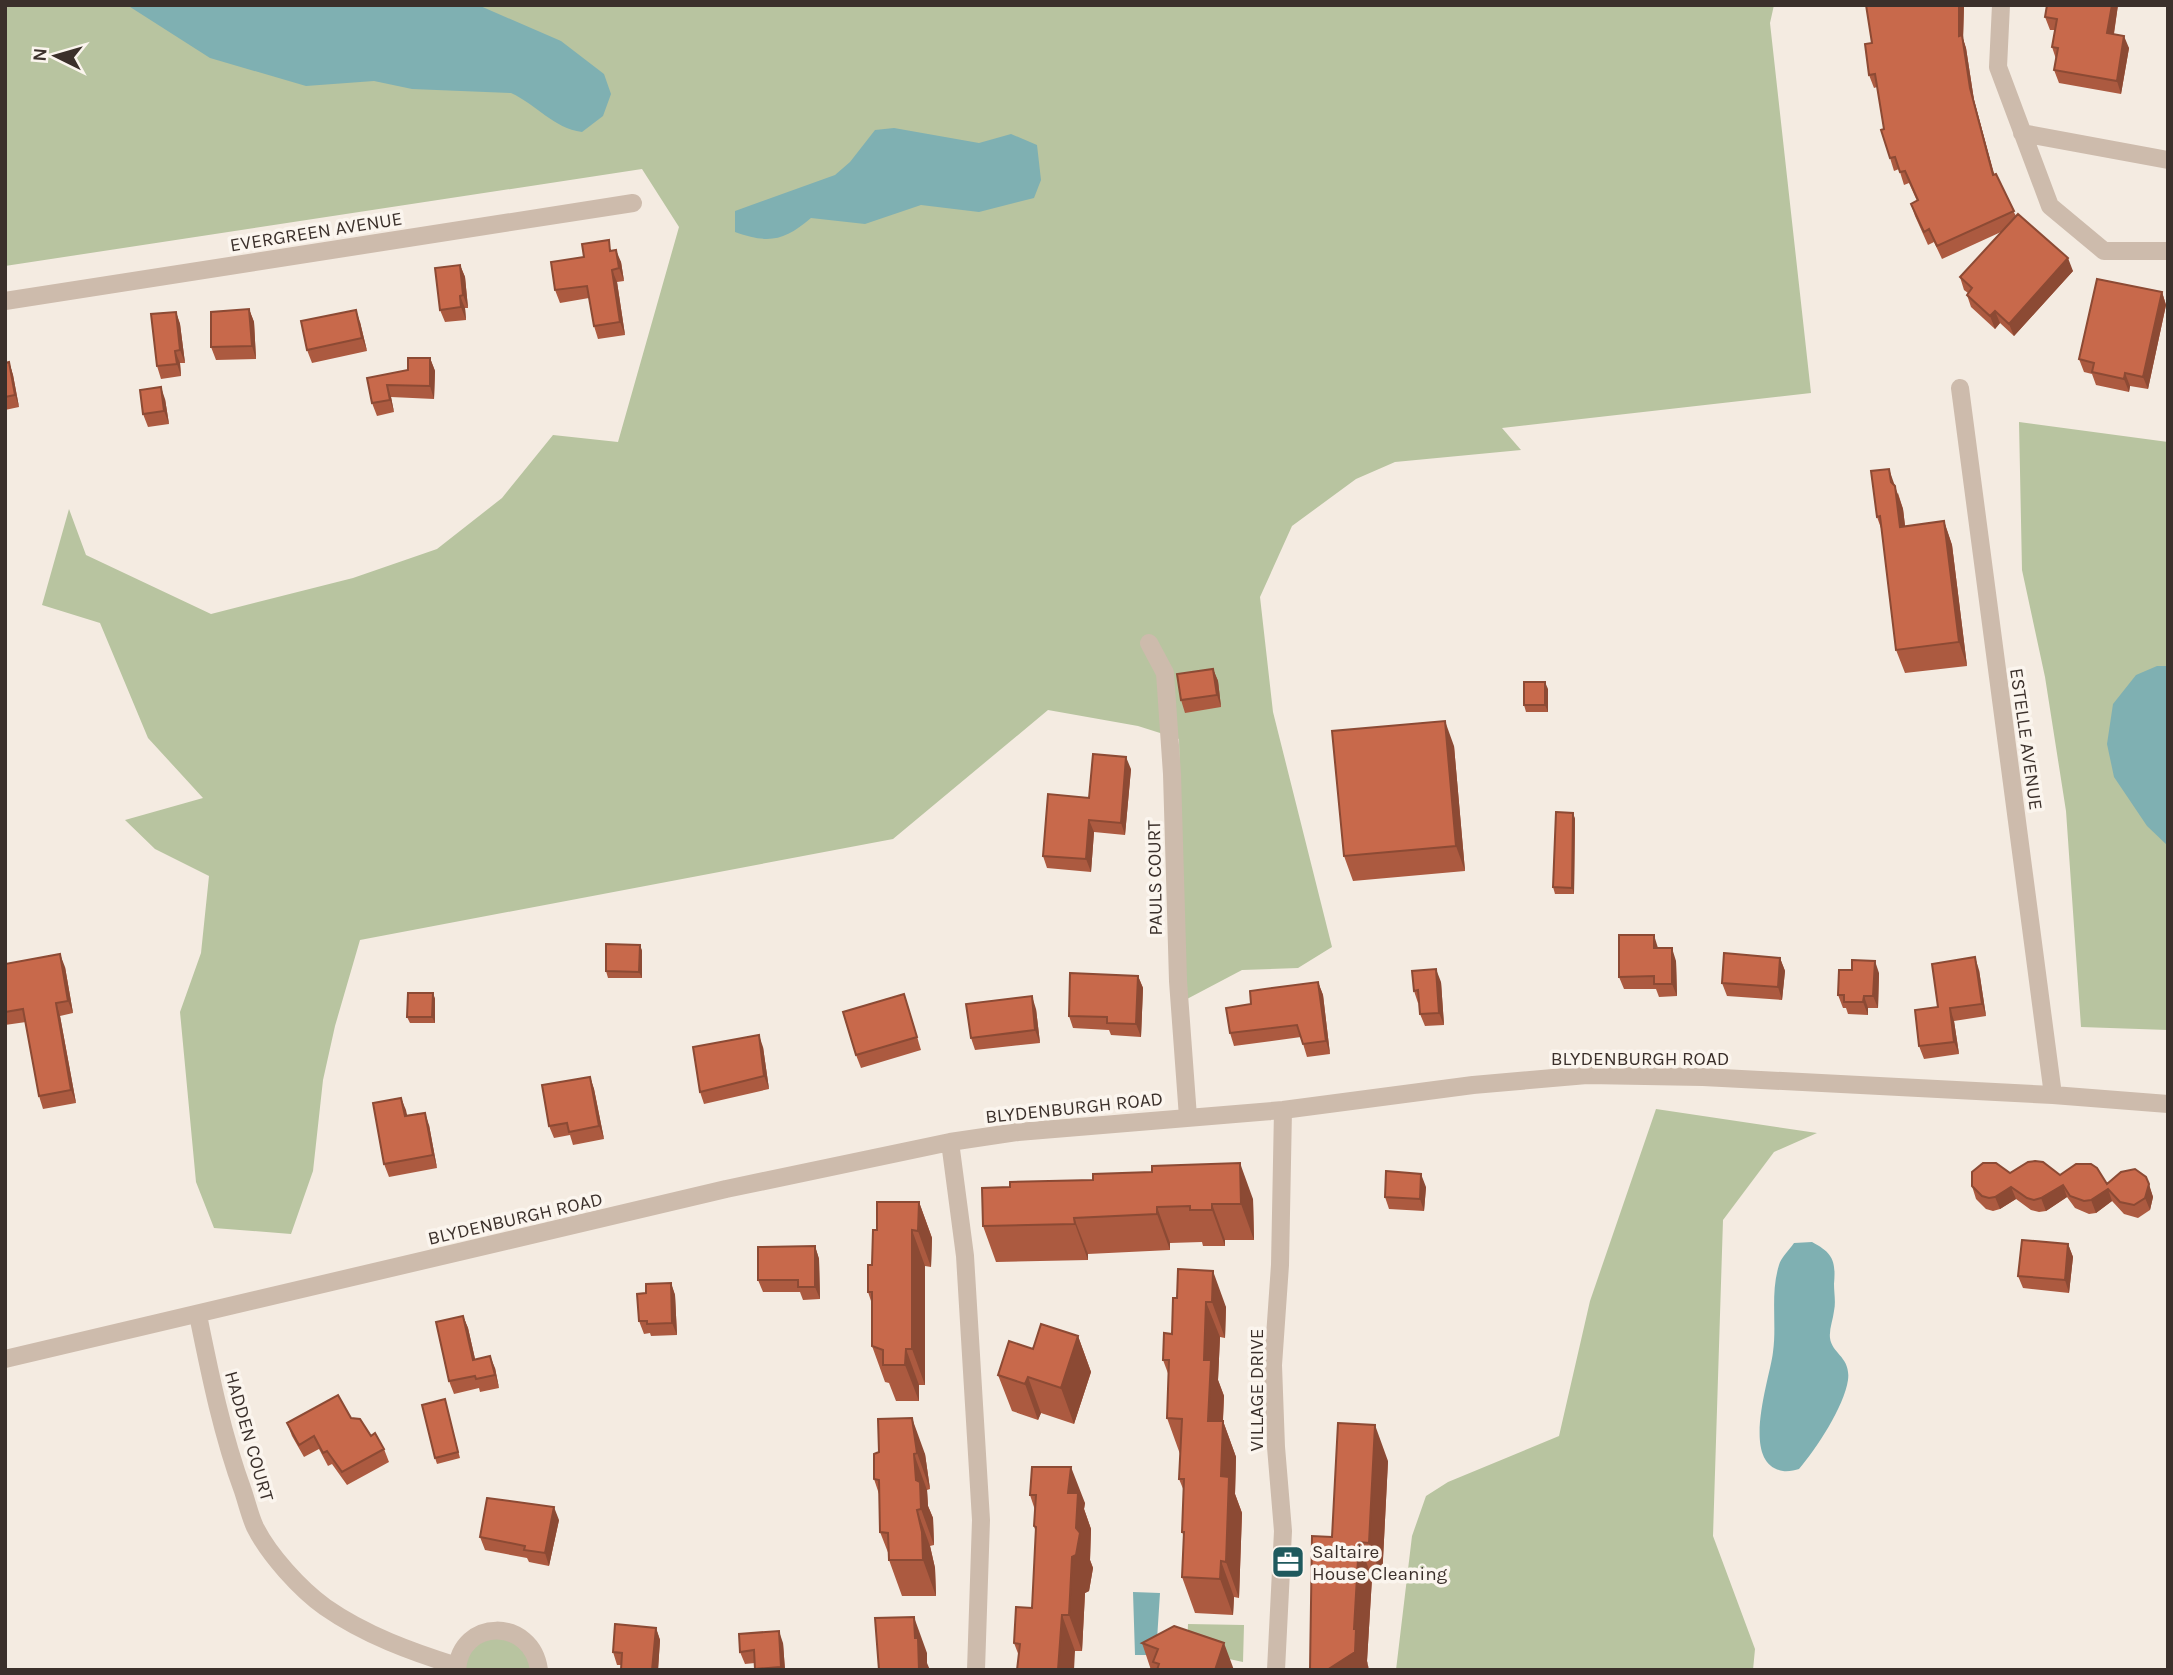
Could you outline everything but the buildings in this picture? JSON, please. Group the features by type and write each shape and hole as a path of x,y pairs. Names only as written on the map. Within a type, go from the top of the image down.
{"street":[{"path":"2001,5 1998,67 2050,206 2104,251 2168,251"},
{"path":"2022,133 2168,160"},
{"name":"EVERGREEN AVENUE","path":"5,301 633,202"},
{"name":"ESTELLE AVENUE","path":"1960,388 2053,1095"},
{"name":"PAULS COURT","path":"1149,643 1165,673 1172,774 1178,981 1188,1117"},
{"name":"BLYDENBURGH ROAD","path":"5,1359 726,1189 950,1142 1018,1132 1283,1110 1473,1085 1587,1075 1703,1077 2053,1095 2168,1104"},
{"name":"VILLAGE DRIVE","path":"1276,1670 1283,1531 1273,1365 1280,1265 1283,1110"},
{"path":"950,1142 965,1256 981,1520 976,1670"},
{"name":"HADDEN COURT","path":"198,1315 235,1469 256,1528 287,1572 324,1606 373,1634 420,1654 457,1668 461,1652 481,1633 509,1631 521,1637 531,1647 539,1670"}],"green space":[{"path":"5,5 1774,5 1770,23 1811,393 1502,428 1521,450 1395,462 1356,479 1292,526 1260,597 1273,712 1332,947 1298,968 1242,970 1187,999 1179,739 1138,726 1048,710 893,839 360,940 335,1026 323,1080 313,1171 291,1234 214,1228 196,1182 180,1012 201,953 209,876 155,849 125,820 203,798 148,738 100,623 42,605 69,509 86,555 211,614 353,578 437,549 502,498 553,435 618,442 679,227 642,169 5,266"},
{"path":"2019,422 2168,442 2168,1030 2081,1027 2066,811 2045,677 2022,570"},
{"path":"1656,1109 1817,1133 1774,1152 1723,1220 1713,1536 1755,1649 1753,1670 1396,1670 1412,1536 1426,1496 1448,1482 1559,1436 1590,1301"},
{"path":"1188,1624 1244,1625 1243,1662 1187,1650"},
{"path":"505,1636 525,1648 533,1670 463,1670 477,1644"}],"water":[{"path":"127,5 478,5 561,41 604,74 611,94 603,116 582,132 562,126 511,93 412,89 374,81 306,86 210,58"},
{"path":"894,128 979,143 1011,134 1037,145 1041,180 1034,198 979,212 921,205 865,224 811,218 793,232 776,238 757,238 735,232 735,211 835,175 850,162 875,130"},
{"path":"2157,666 2168,666 2168,846 2147,826 2114,777 2107,744 2113,704 2136,675"},
{"path":"1812,1242 1832,1258 1835,1304 1830,1338 1847,1366 1848,1380 1835,1415 1813,1450 1799,1469 1785,1471 1770,1465 1762,1453 1760,1437 1760,1419 1773,1352 1776,1276 1780,1262 1794,1243"},
{"path":"1133,1592 1160,1593 1156,1655 1135,1655"}],"place":[{"name":"Saltaire House Cleaning","path":"1288,1562"}]}
